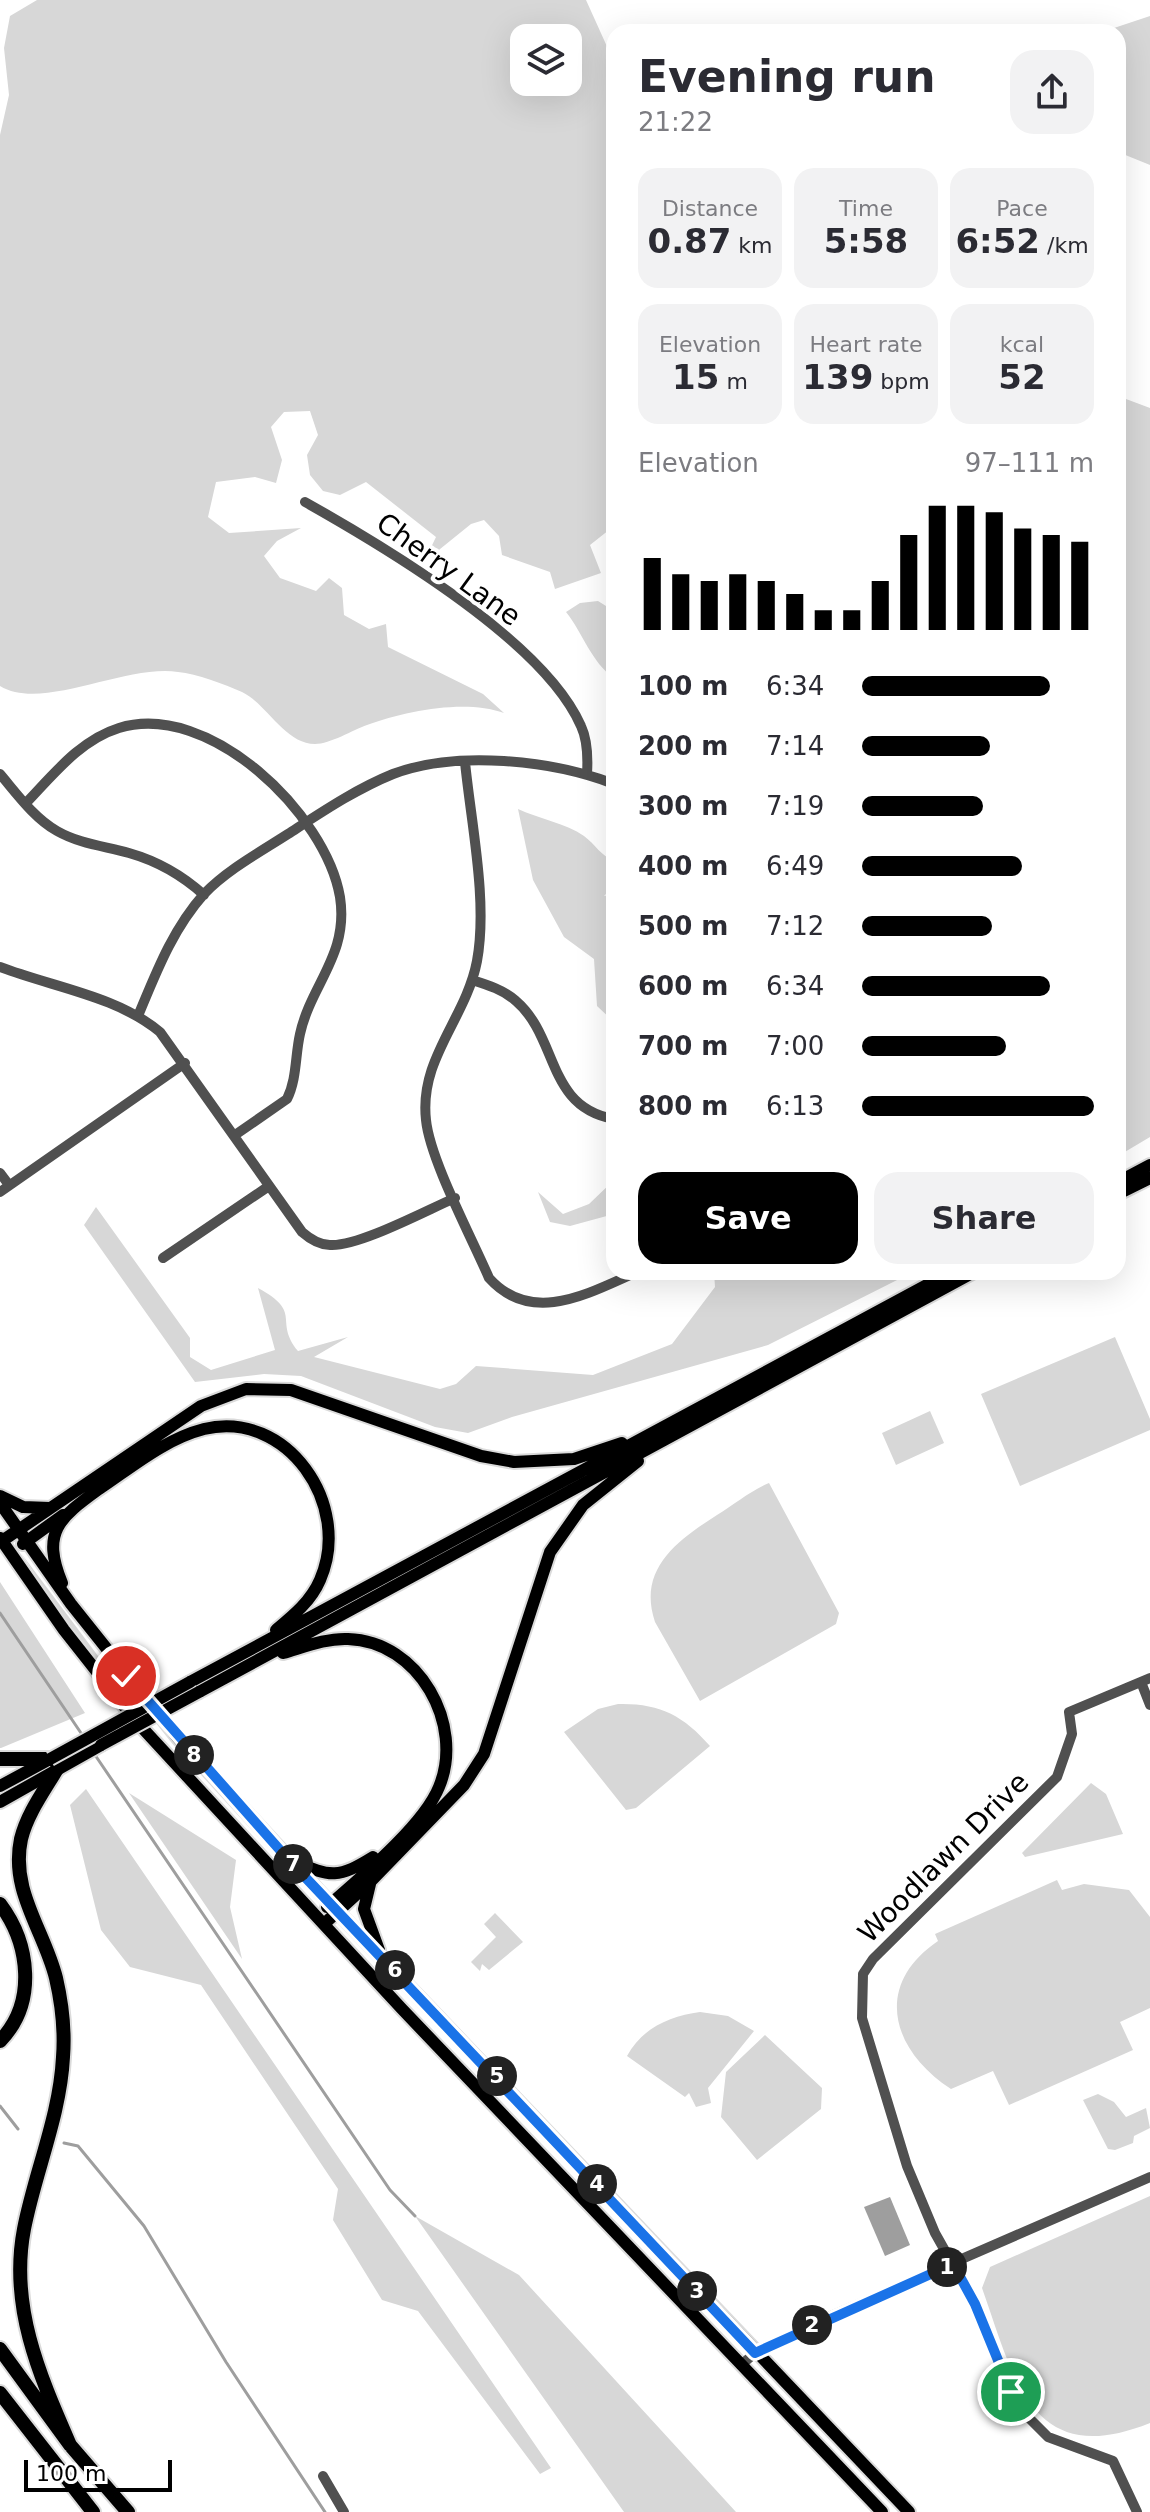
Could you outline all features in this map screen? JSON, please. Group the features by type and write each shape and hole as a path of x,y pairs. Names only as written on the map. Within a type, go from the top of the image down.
{"highway":[{"path":"0,1759 54,1764 25,1827 18,1864 22,1893 56,1977 62,2014 63,2057 58,2096 24,2229 20,2268 30,2350 70,2445"},
{"path":"0,1904 22,1943 25,1970 19,2010 0,2041"},
{"path":"0,2349 70,2445 128,2512"},
{"path":"0,2393 54,2466"},
{"path":"0,2408 93,2512"}],"main road":[{"path":"1126,1178 1150,1165"},
{"path":"1126,1190 1150,1178"},
{"path":"255,1655 655,1431 936,1280"},
{"path":"0,1802 54,1764 194,1687 666,1440 959,1280"},
{"path":"11,1554 59,1511 201,1406 246,1389 291,1390 481,1456 514,1462 574,1459 655,1431"},
{"path":"255,1655 307,1602 321,1578 329,1552 329,1525 324,1499 313,1477 282,1447 244,1431 205,1429 160,1447 59,1511 1,1540 64,1630 135,1720 882,2512"},
{"path":"321,1919 371,1881 464,1785 484,1754 550,1552 583,1505 666,1440"},
{"path":"0,1496 23,1507 59,1511"},
{"path":"0,1503 71,1604 178,1738 334,1908 909,2512"},
{"path":"59,1511 52,1550 71,1604"},
{"path":"255,1655 330,1640 349,1639 377,1645 400,1658 429,1687 439,1707 446,1735 444,1775 427,1809 334,1908"},
{"path":"0,1786 54,1764"},
{"path":"287,1858 332,1875 347,1873 395,1842"},
{"path":"371,1881 364,1909 384,1959"}],"street":[{"name":"Cherry Lane","path":"305,502 430,578 496,629 536,667 558,690 583,730 587,774"},
{"path":"26,803 65,763 100,735 121,727 149,724 180,729 251,765 286,798 306,823 329,863 340,897 341,926 336,955 307,1012 287,1099 235,1135"},
{"path":"465,762 481,923 472,980 431,1066 425,1106 429,1135 489,1278 517,1299 532,1304 566,1300 617,1280"},
{"path":"138,1016 167,946 204,895 249,859 365,786 393,774 441,763 465,762 539,765 587,774 606,781"},
{"path":"0,774 26,803 59,832 80,842 142,857 177,873 204,895"},
{"path":"0,967 138,1016 160,1032 185,1063 302,1232 315,1242 338,1245 455,1198"},
{"path":"472,980 490,985 517,1001 537,1027 572,1098 584,1109 606,1116"},
{"path":"0,1173 4,1188 185,1063"},
{"path":"163,1258 269,1186"},
{"path":"1145,1680 1150,1705"},
{"name":"Woodlawn Drive","path":"1137,2512 1113,2461 1048,2437 1020,2409 975,2304 935,2233 907,2166 862,2018 863,1974 873,1959 1057,1777 1072,1734 1069,1712 1145,1680"},
{"path":"741,2365 755,2353 1150,2177"},
{"path":"323,2476 344,2512"}],"shaded area":[{"path":"37,0 586,0 606,44 606,532 590,545 601,573 555,589 550,572 502,555 499,536 484,520 471,524 424,562 436,537 366,482 340,495 323,491 310,475 307,455 318,435 310,411 284,412 271,427 282,460 276,483 255,477 216,482 208,517 229,533 301,528 277,541 264,556 280,578 316,591 329,578 342,588 344,615 369,629 386,624 388,647 483,694 504,713 472,707 417,711 315,744 294,737 242,692 185,673 157,671 134,674 38,694 18,693 0,686 0,135 9,95 4,48 10,16"},
{"path":"1150,16 1150,165 1126,155 1126,24"},
{"path":"1126,399 1150,408 1150,1137 1126,1151"},
{"path":"598,601 606,606 606,671 566,612 580,603"},
{"path":"518,809 577,832 606,857 606,1014 597,1006 594,959 564,937 533,880"},
{"path":"606,1188 606,1216 570,1226 550,1222 538,1192 563,1214 589,1204"},
{"path":"96,1207 190,1338 190,1357 211,1370 275,1350 258,1288 280,1304 291,1340 298,1351 348,1337 314,1357 440,1389 456,1384 476,1366 593,1375 672,1344 715,1287 715,1280 897,1280 768,1345 512,1417 468,1433 435,1427 301,1376 264,1374 195,1382 84,1225"},
{"path":"1115,1337 1150,1419 1150,1430 1020,1486 981,1394"},
{"path":"930,1411 944,1443 896,1465 882,1433"},
{"path":"769,1483 839,1613 836,1624 700,1701 655,1622 651,1603 656,1571 675,1546 688,1535"},
{"path":"21,1553 113,1676 112,1683 62,1617"},
{"path":"0,1582 85,1713 1,1748 0,1748"},
{"path":"618,1704 646,1706 669,1713 690,1726 710,1746 636,1808 626,1810 564,1732 598,1709"},
{"path":"1091,1783 1106,1794 1123,1834 1025,1857 1022,1853"},
{"path":"86,1789 551,2468 540,2474 418,2311 382,2300 333,2220 338,2189 201,1985 130,1967 101,1930 70,1805"},
{"path":"129,1793 236,1860 230,1907 242,1959"},
{"path":"1057,1880 1062,1890 1084,1884 1129,1890 1150,1917 1150,2008 1120,2022 1133,2050 1009,2105 993,2071 951,2089 915,2056 903,2037 898,2017 898,1997 904,1977 917,1958 938,1941 935,1934"},
{"path":"495,1913 523,1942 489,1970 482,1964 480,1971 471,1962 496,1937 484,1924"},
{"path":"700,2012 728,2016 754,2031 708,2088 711,2103 696,2107 689,2093 685,2097 627,2056 641,2038 658,2025"},
{"path":"765,2035 822,2088 821,2109 757,2160 721,2117 726,2072"},
{"path":"1098,2094 1114,2102 1126,2117 1146,2108 1150,2128 1134,2136 1133,2143 1115,2150 1108,2149 1083,2100"},
{"path":"1150,2196 1150,2423 1110,2435 1078,2435 1053,2425 1033,2407 1005,2354 982,2288 990,2267"},
{"path":"890,2197 910,2245 885,2256 864,2207"},
{"path":"415,2216 519,2275 736,2512 624,2512"}],"waterway":[{"path":"0,1613 83,1736"},
{"path":"93,1752 390,2190 415,2216"},
{"path":"0,2106 18,2129"},
{"path":"64,2143 78,2146 144,2226 226,2362 325,2512"}],"route":[{"path":"126,1676 287,1858 491,2070 755,2353 810,2325 953,2264 975,2304 1011,2392"}]}
